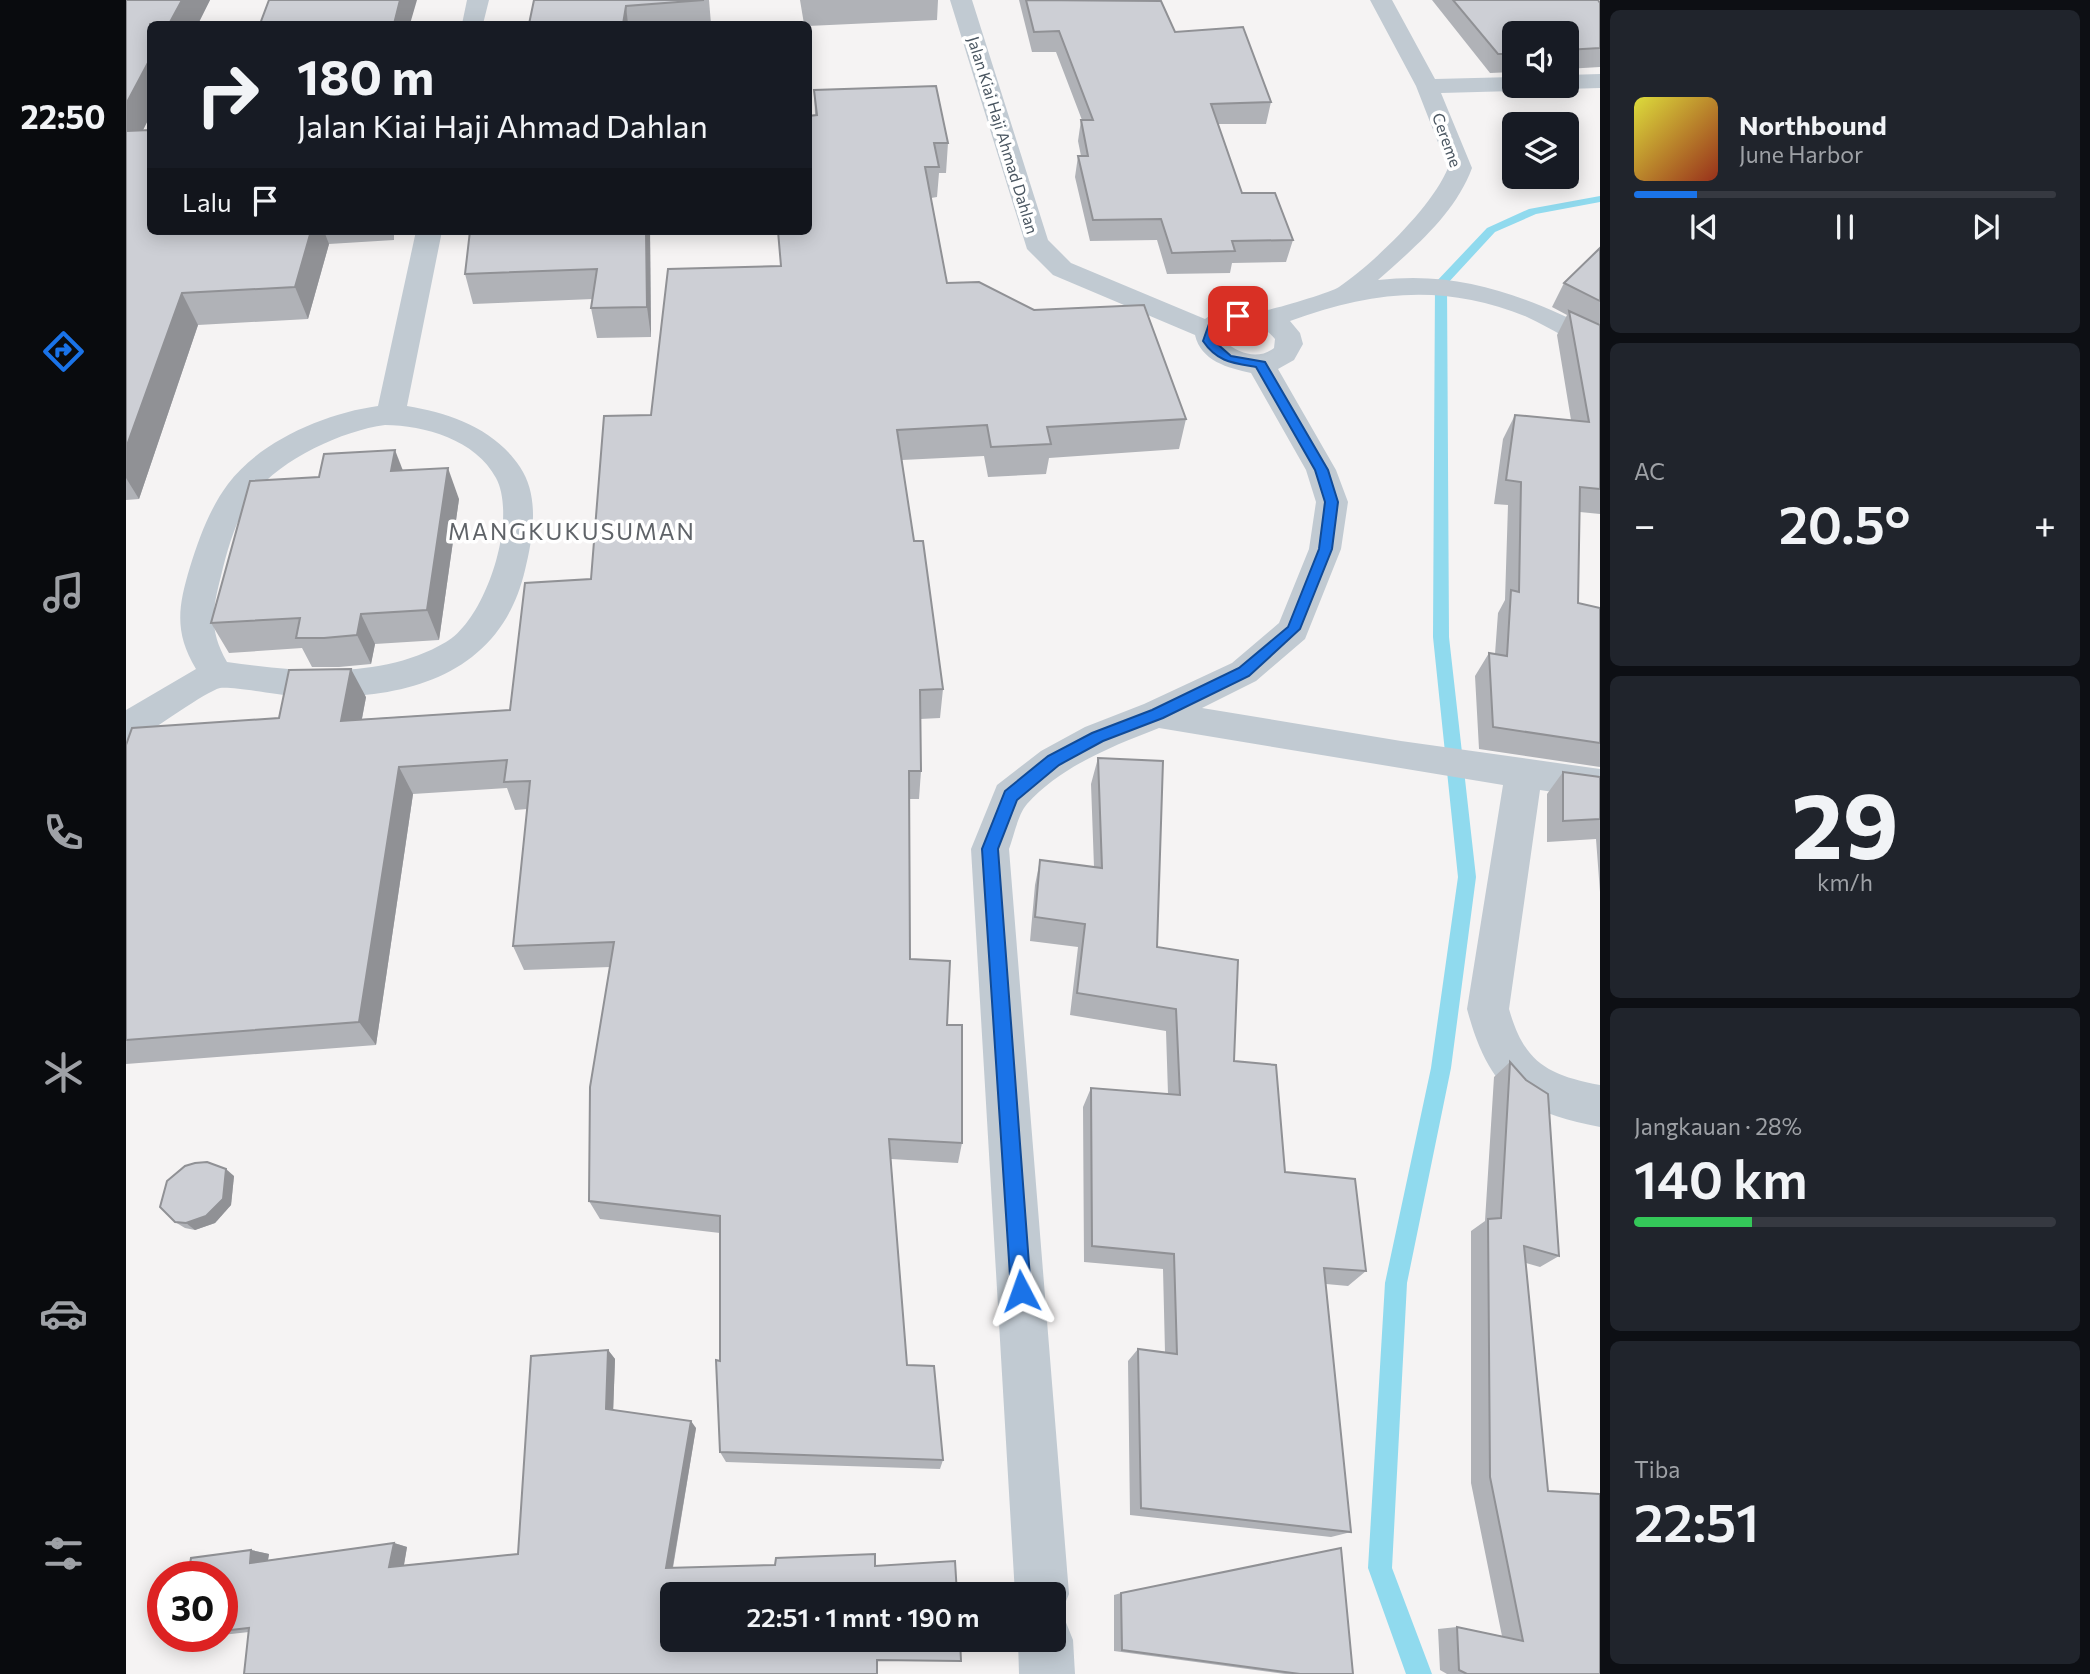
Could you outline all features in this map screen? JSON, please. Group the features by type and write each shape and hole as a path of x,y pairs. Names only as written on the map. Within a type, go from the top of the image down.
{"street":[{"path":"474,21 478,0"},
{"name":"Jalan Kiai Haji Ahmad Dahlan","path":"961,0 1036,243 1062,269 1209,331"},
{"name":"Cereme","path":"1350,291 1412,234 1457,182 1460,168 1427,86 1381,0"},
{"path":"1579,82 1600,81"},
{"path":"1427,86 1502,84"},
{"path":"391,413 428,235"},
{"path":"1267,320 1288,336 1290,346 1286,355 1275,361 1244,364 1215,351 1208,341 1209,331 1214,324 1238,316 1267,320 1350,291 1419,284 1478,293 1535,311 1600,344"},
{"path":"1041,1582 990,849 1010,796 1054,761 1098,737 1157,714 1244,672 1293,629 1325,549 1332,502 1321,470 1261,364"},
{"path":"126,728 216,674 291,684 338,684 400,675 459,650 481,631 501,595 518,536 513,481 471,436 437,419 391,413 332,427 288,451 247,481 232,502 212,545 201,584 197,637 216,674"},
{"path":"1157,714 1401,756 1600,784"},
{"path":"1524,773 1488,1009 1494,1040 1511,1069 1560,1100 1600,1106"},
{"path":"1046,1652 1048,1674"}],"building":[{"path":"126,0 182,0 171,21 147,21 147,65 126,104"},
{"path":"269,0 400,0 395,21 261,21"},
{"path":"534,0 704,0 626,6 624,21 530,21"},
{"path":"1026,0 1161,1 1175,32 1243,27 1271,102 1211,104 1242,193 1275,193 1293,240 1232,241 1235,251 1172,253 1161,219 1093,220 1078,156 1088,156 1081,120 1093,120 1059,31 1034,32"},
{"path":"1453,0 1598,0 1600,3 1600,48 1579,49 1579,21 1502,21 1502,54 1498,54"},
{"path":"936,86 948,143 934,143 939,167 925,167 947,283 979,282 1034,310 1144,305 1186,419 1047,427 1051,444 991,447 987,425 897,430 914,541 923,541 943,689 920,690 921,771 909,771 910,959 950,961 947,1025 962,1025 962,1143 889,1139 907,1365 934,1366 943,1460 720,1452 716,1360 720,1361 720,1216 589,1201 590,1087 614,942 513,946 530,781 504,782 507,760 399,767 359,1022 126,1040 126,745 132,728 279,718 289,670 351,669 341,721 510,710 525,583 591,579 604,416 651,415 668,269 781,266 778,235 812,235 812,116 817,115 814,90"},
{"path":"147,130 147,235 310,235 295,287 182,293 126,448 126,131"},
{"path":"470,235 646,235 647,307 591,308 597,269 465,274"},
{"path":"1600,248 1600,301 1564,283"},
{"path":"1569,311 1600,325 1600,489 1580,487 1578,603 1600,608 1600,743 1493,727 1489,653 1507,656 1511,590 1519,592 1521,482 1506,480 1515,415 1589,422"},
{"path":"395,450 391,471 448,468 427,610 361,614 357,635 324,638 296,638 300,618 211,623 250,481 319,477 324,454"},
{"path":"1098,758 1163,761 1157,947 1238,960 1234,1061 1276,1065 1285,1172 1355,1179 1366,1271 1324,1268 1351,1532 1141,1508 1138,1349 1177,1354 1174,1254 1092,1246 1091,1088 1180,1095 1176,1009 1077,993 1085,924 1035,917 1040,860 1102,868"},
{"path":"1563,772 1600,777 1600,819 1563,821"},
{"path":"1510,1062 1526,1080 1548,1094 1559,1256 1524,1246 1548,1491 1600,1494 1600,1674 1467,1674 1459,1670 1457,1627 1523,1641 1490,1477 1488,1219 1501,1218"},
{"path":"207,1162 226,1169 223,1199 206,1216 186,1223 175,1222 160,1207 167,1181 185,1166"},
{"path":"608,1350 606,1409 691,1421 666,1568 775,1565 776,1558 875,1554 875,1566 955,1561 956,1582 660,1582 660,1652 961,1652 961,1661 877,1660 877,1674 244,1674 249,1628 238,1629 238,1561 191,1561 191,1558 251,1550 250,1563 394,1543 389,1567 518,1554 531,1356"},
{"path":"1341,1548 1353,1674 1300,1674 1122,1650 1121,1593"}],"waterway":[{"path":"1419,1674 1380,1568 1396,1283 1441,1068 1467,877 1441,637 1441,283 1491,230 1533,211 1600,199"}],"district":[{"name":"MANGKUKUSUMAN","path":"572,532"}],"route":[{"path":"1021,1291 990,849 1010,796 1054,761 1098,737 1157,714 1244,672 1293,629 1325,549 1332,502 1321,470 1300,431 1273,390 1261,364 1244,364 1228,359 1215,351 1208,341 1209,331 1214,324 1225,318 1238,316"}]}
